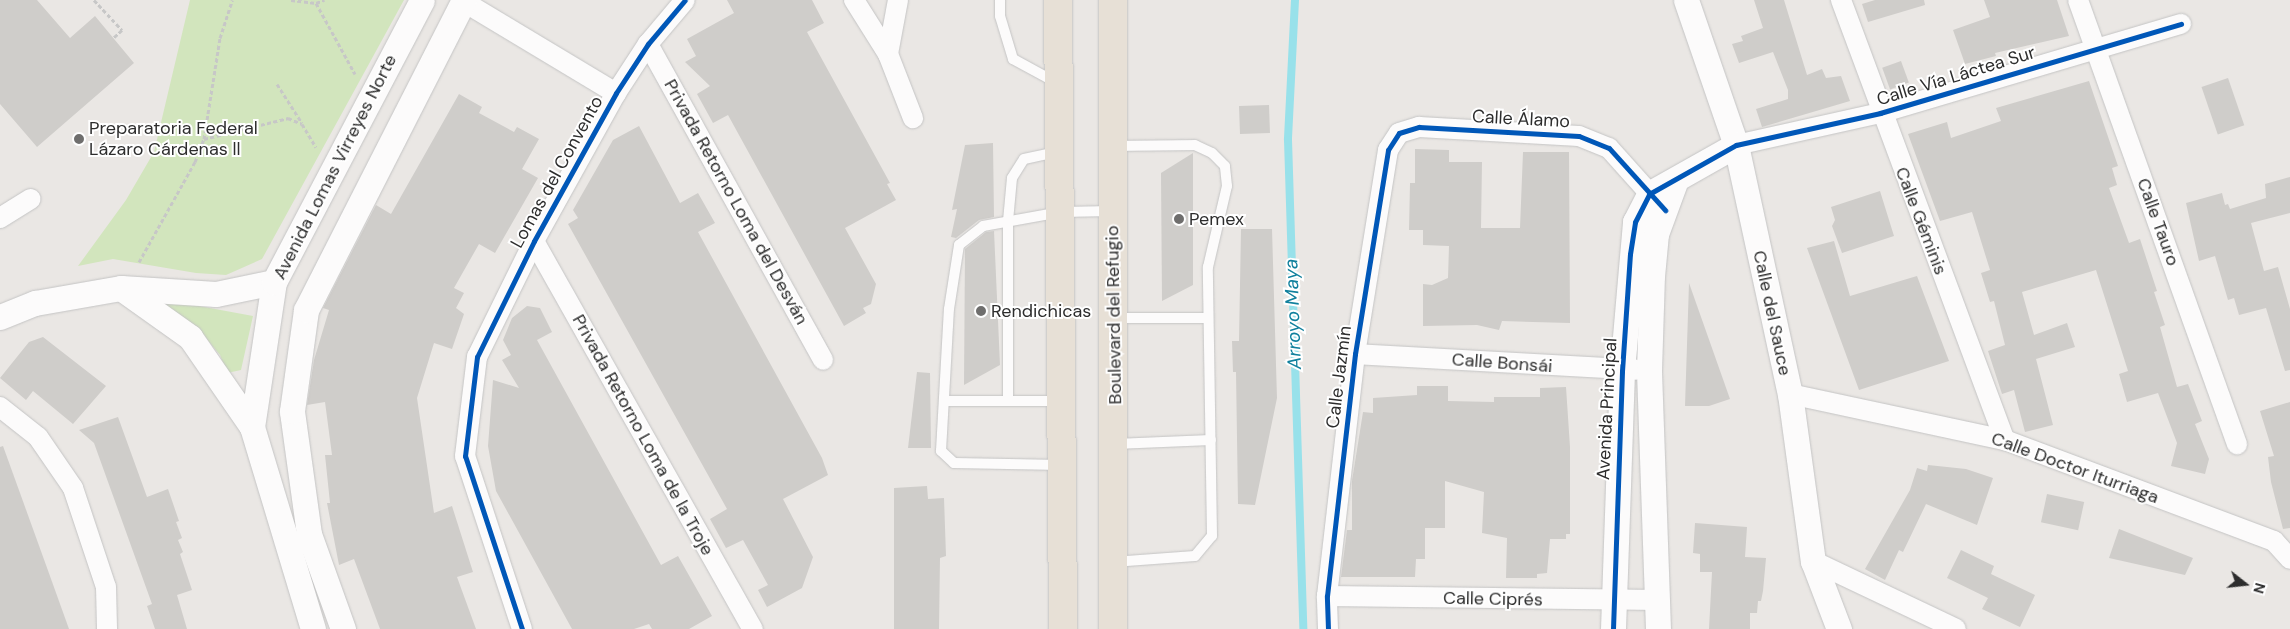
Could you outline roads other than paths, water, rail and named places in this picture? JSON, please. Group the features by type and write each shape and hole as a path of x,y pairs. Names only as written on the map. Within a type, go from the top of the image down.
{"main road":[{"path":"1058,0 1063,629"},
{"name":"Boulevard del Refugio","path":"1113,0 1115,318 1113,629"}],"street":[{"name":"Avenida Lomas Virreyes Norte","path":"313,629 252,427 274,282 422,0"},
{"path":"343,629 309,534 292,411 306,310 463,0 616,93"},
{"name":"Lomas del Convento","path":"522,629 465,456 477,357 534,242 616,93 648,44 685,0"},
{"path":"854,0 888,54 913,118"},
{"path":"888,54 898,0"},
{"name":"Calle del Sauce","path":"1686,0 1736,145 1790,394 1813,561 1839,629"},
{"name":"Calle Géminis","path":"1841,0 1880,114 2005,440"},
{"name":"Calle Tauro","path":"2078,0 2237,444"},
{"name":"Calle Vía Láctea Sur","path":"1736,145 1880,114 2096,47 2181,24"},
{"name":"Privada Retorno Loma del Desván","path":"648,44 823,360"},
{"name":"Calle Álamo","path":"1399,133 1420,127 1579,136 1609,148 1657,202"},
{"name":"Calle Jazmín","path":"1328,629 1327,596 1355,354 1388,150 1399,133"},
{"path":"1658,629 1659,600 1649,370 1657,202 1674,182 1736,145"},
{"path":"0,218 30,199"},
{"name":"Avenida Principal","path":"1614,629 1622,370 1635,222 1657,202"},
{"name":"Privada Retorno Loma de la Troje","path":"534,242 753,629"},
{"path":"0,317 35,303 121,288 216,294 274,282"},
{"path":"121,288 190,337 252,427"},
{"name":"Calle Bonsái","path":"1355,354 1649,370"},
{"name":"Calle Doctor Iturriaga","path":"1790,394 2005,440 2274,541 2290,559"},
{"path":"0,407 38,437 73,488 106,587 107,629"},
{"path":"1813,561 1956,629"},
{"name":"Calle Ciprés","path":"1327,596 1659,600"}],"lane":[{"path":"1000,0 1000,16 1013,59 1060,85"},
{"path":"1113,562 1195,556 1212,536 1207,318 1208,267 1227,186 1225,166 1212,153 1195,145 1114,146"},
{"path":"1008,401 1008,221 1012,178 1024,159 1060,152"},
{"path":"1063,465 954,463 941,451 950,309 959,245 983,226 1061,212 1113,211"},
{"path":"1115,318 1207,318"},
{"path":"944,401 1062,401"},
{"path":"1115,444 1211,440"}],"waterway":[{"name":"Arroyo Maya","path":"1295,0 1288,140 1303,629"}],"place":[{"name":"Preparatoria Federal Lázaro Cárdenas ll","path":"79,139"},
{"name":"Pemex","path":"1179,219"},
{"name":"Rendichicas","path":"981,311"}]}
